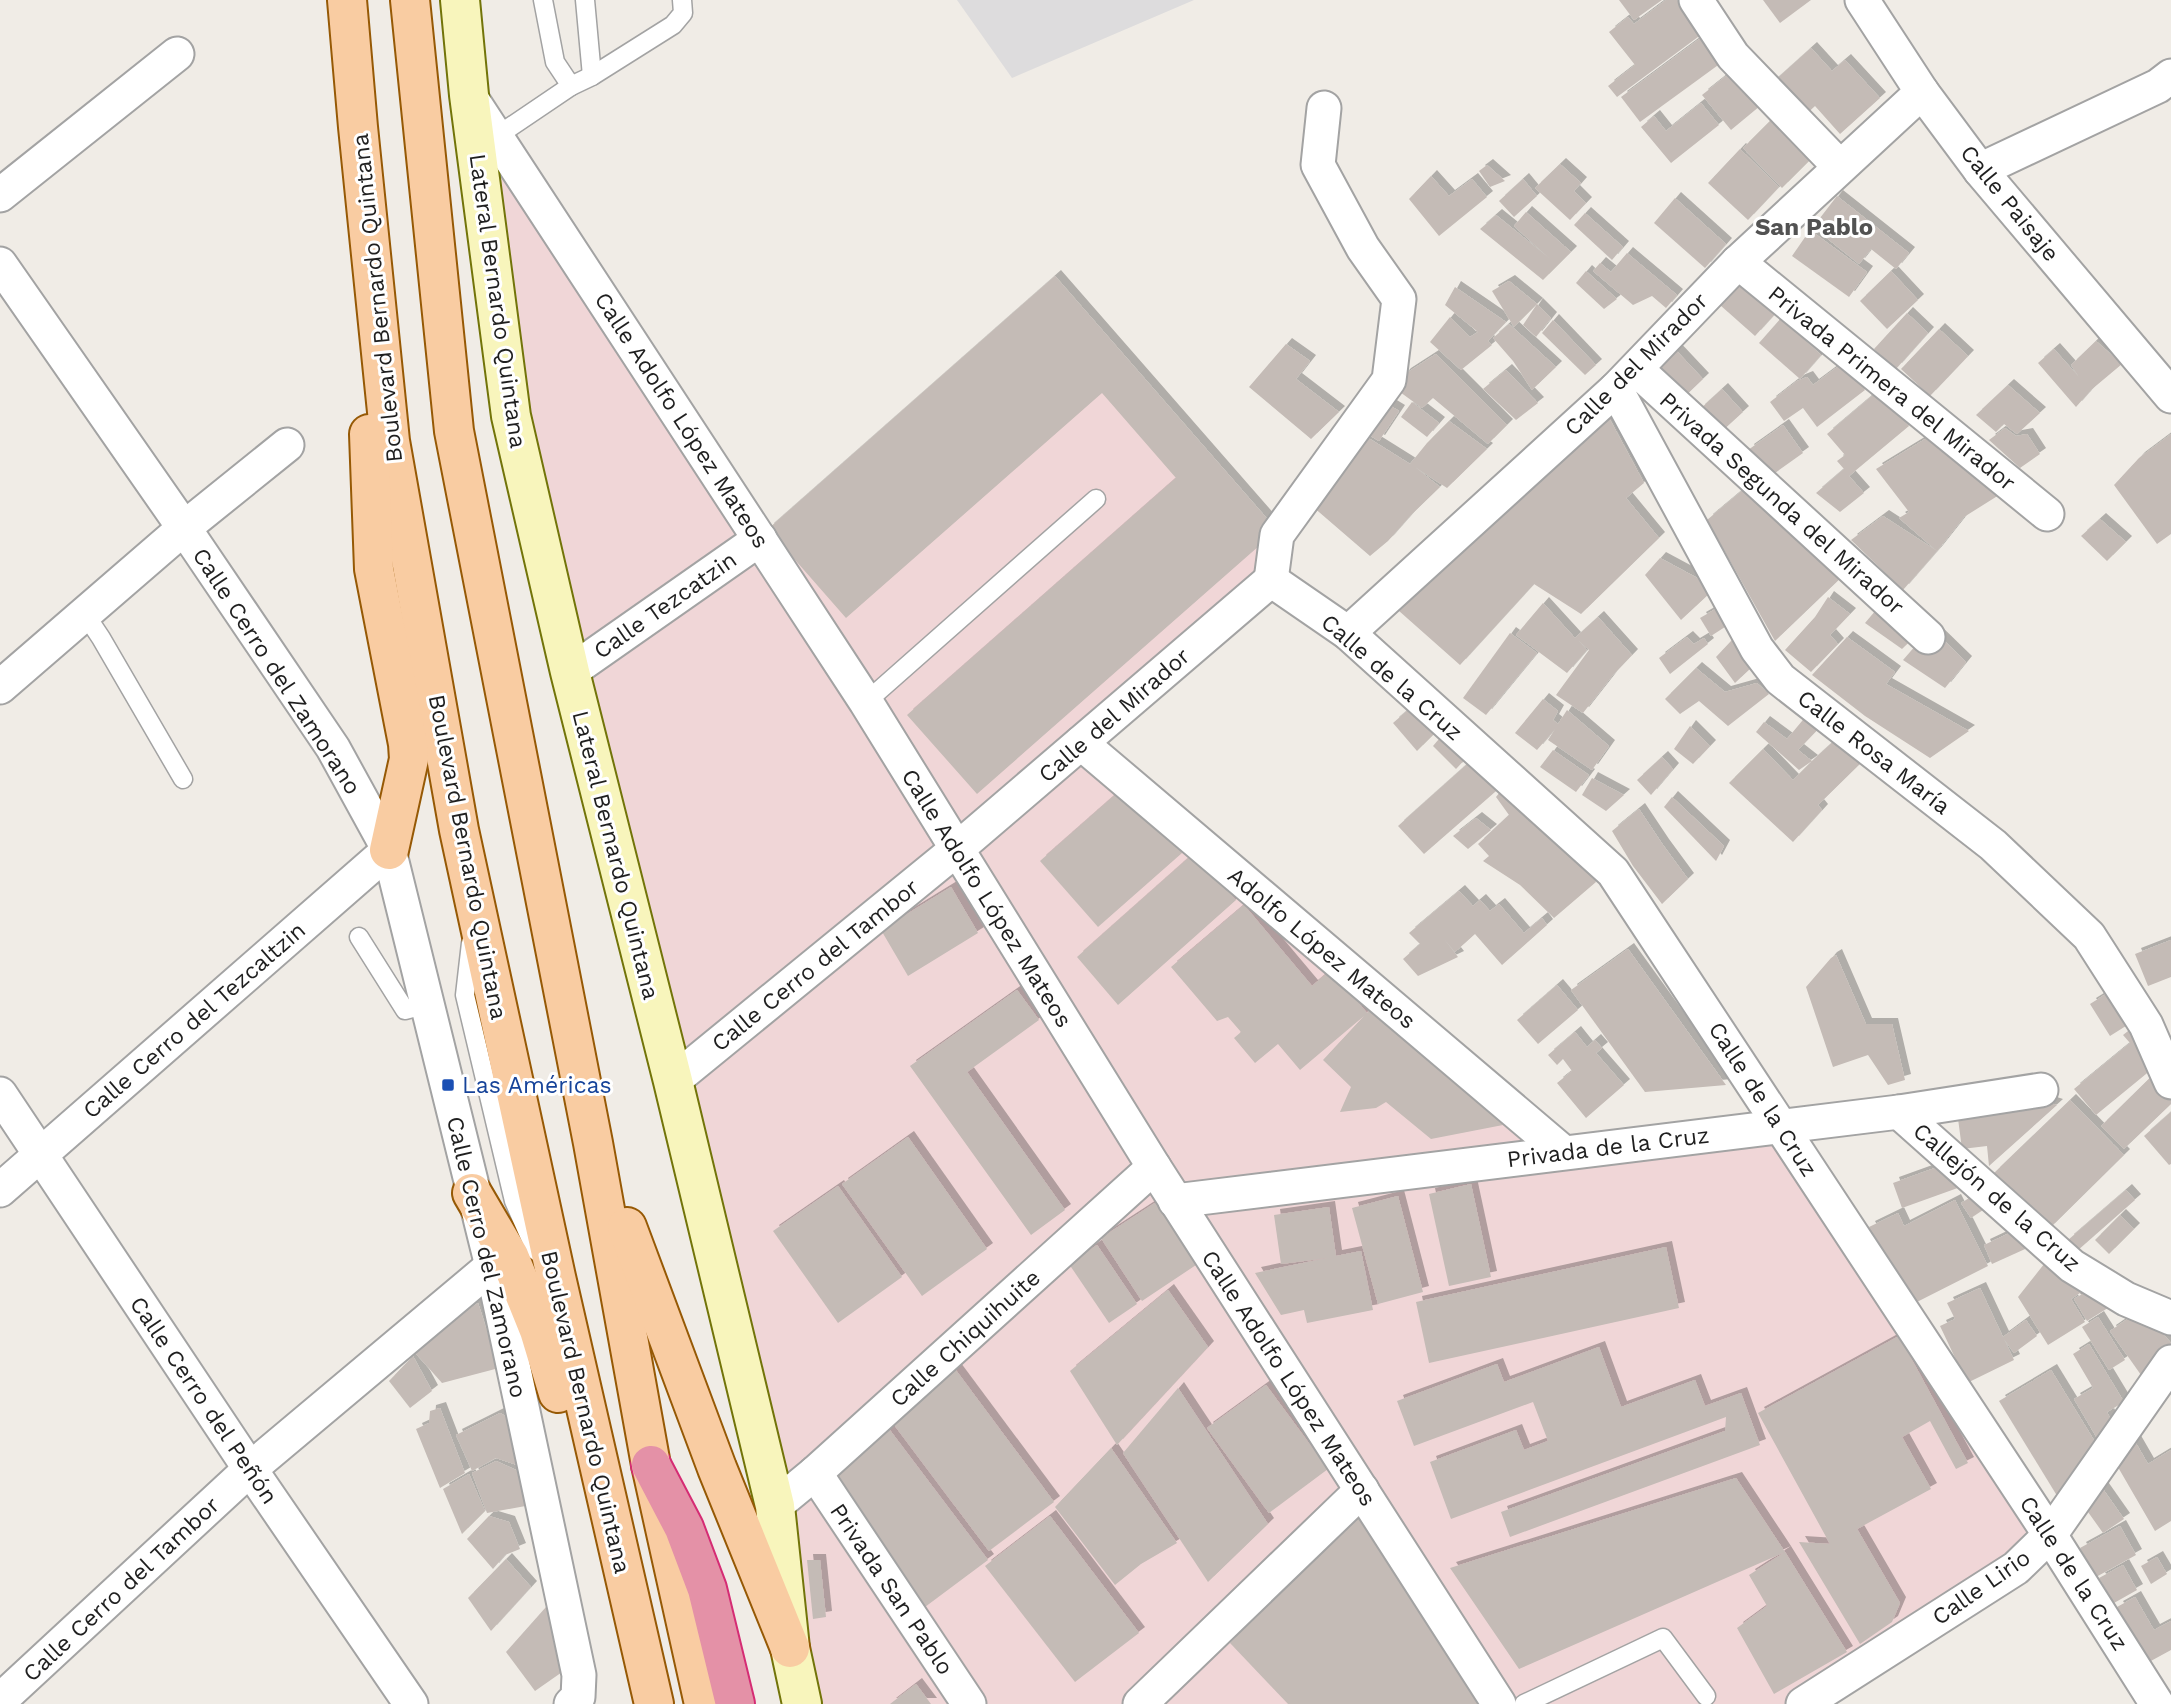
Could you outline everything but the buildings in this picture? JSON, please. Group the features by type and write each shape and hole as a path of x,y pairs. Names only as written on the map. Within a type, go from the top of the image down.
{"highway":[{"path":"651,1465 684,1528 707,1589 735,1704"}],"main road":[{"name":"Boulevard Bernardo Quintana","path":"347,0 390,441 460,830 614,1539 654,1704"},
{"path":"410,0 454,431 593,1143 651,1465 704,1704"},
{"path":"376,300 369,436 374,569 409,759 389,850"},
{"path":"593,1143 717,1468 790,1648"},
{"path":"472,1193 514,1268 539,1330 570,1437 614,1539"}],"street":[{"name":"Lateral Bernardo Quintana","path":"460,0 469,95 511,416 569,671 673,1081 775,1506 790,1648 802,1704"},
{"path":"1696,0 1733,56 1840,167"},
{"name":"Calle Paisaje","path":"1862,0 1922,92 1980,170 2171,396"},
{"path":"0,195 177,54"},
{"path":"1980,170 2167,88"},
{"name":"Calle del Mirador","path":"1348,633 1626,379 1738,262 1922,92"},
{"name":"Calle Adolfo López Mateos","path":"469,95 866,702 1175,1201 1499,1704"},
{"path":"1271,580 1277,535 1389,380 1399,299 1363,248 1318,165 1324,108"},
{"name":"Privada Primera del Mirador","path":"1738,262 2047,514"},
{"name":"Calle Cerro del Zamorano","path":"0,264 333,748 389,850 492,1266 579,1675 574,1700"},
{"name":"Privada Segunda del Mirador","path":"1626,379 1928,637"},
{"name":"Calle Rosa María","path":"1626,379 1764,659 1780,678 1993,845 2089,936 2146,1025 2171,1082"},
{"path":"0,687 184,528 287,444"},
{"name":"Calle Tezcatzin","path":"569,671 760,538"},
{"name":"Calle del Mirador","path":"957,849 1271,580"},
{"name":"Calle de la Cruz","path":"1271,580 1348,633 1614,872 2158,1704"},
{"name":"Adolfo López Mateos","path":"1081,743 1563,1152"},
{"name":"Calle Cerro del Tambor","path":"673,1081 957,849"},
{"name":"Calle Cerro del Tezcaltzin","path":"0,1190 389,850"},
{"name":"Privada de la Cruz","path":"1175,1201 1899,1112 2041,1090"},
{"name":"Calle Cerro del Peñón","path":"0,1094 250,1469 411,1704"},
{"name":"Callejón de la Cruz","path":"1899,1112 2072,1266 2126,1299 2171,1318"},
{"name":"Calle Chiquihuite","path":"775,1506 815,1474 1154,1167"},
{"name":"Calle Cerro del Tambor","path":"7,1694 250,1469 492,1266"},
{"name":"Calle Lirio","path":"1803,1704 2016,1568 2050,1535 2171,1363"},
{"name":"Privada San Pablo","path":"815,1474 969,1704"},
{"path":"1140,1704 1362,1490"}],"lane":[{"path":"544,0 555,62 571,86"},
{"path":"585,0 592,76"},
{"path":"496,136 571,86 592,76 673,25 683,13 682,0"},
{"path":"866,702 1096,499"},
{"path":"85,614 183,779"},
{"path":"359,937 405,1010 428,1004"},
{"path":"1524,1704 1663,1638 1706,1696"}],"shaded area":[{"path":"957,0 1194,0 1012,78"},
{"path":"469,95 760,538 1038,352 1055,276 1189,465 1277,535 1271,580 1082,742 1563,1152 1781,1125 2050,1535 1803,1704 802,1704 570,672"}],"place":[{"name":"Las Américas","path":"448,1085"}],"district":[{"name":"San Pablo","path":"1814,227"}]}
